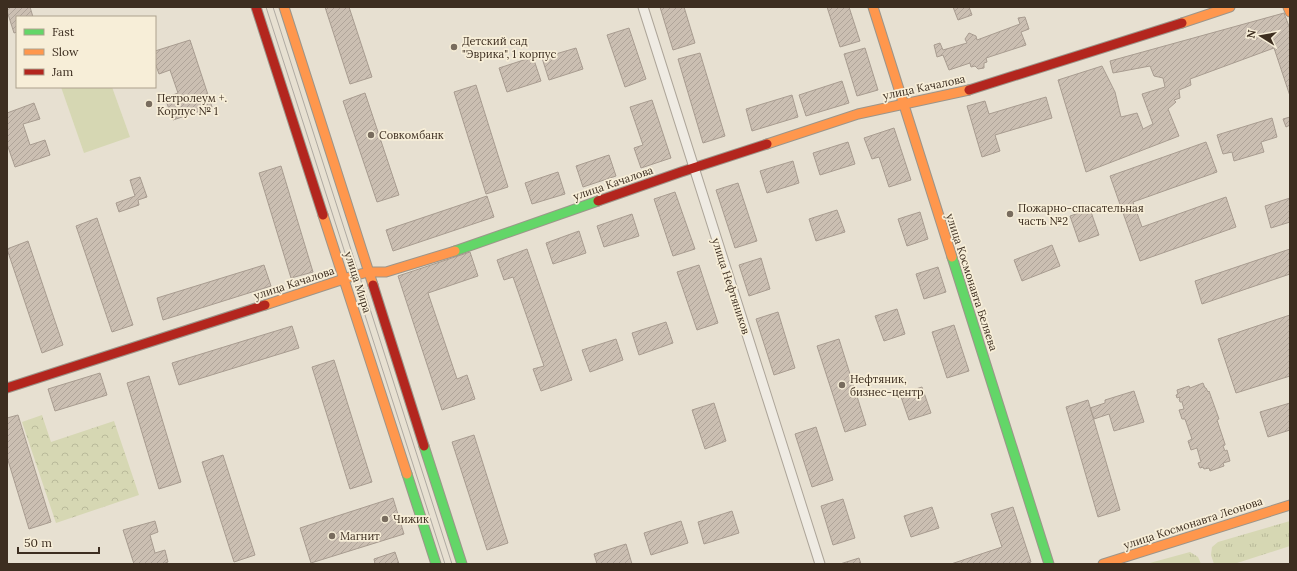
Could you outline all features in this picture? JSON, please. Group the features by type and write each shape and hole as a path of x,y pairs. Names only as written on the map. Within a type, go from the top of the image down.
{"street":[{"name":"улица Мира","path":"256,7 436,564"},
{"name":"улица Мира","path":"284,7 352,215 368,272 462,564"},
{"name":"улица Нефтяников","path":"643,7 820,564"},
{"name":"улица Космонавта Беляева","path":"873,7 1049,564"},
{"name":"улица Качалова","path":"7,388 344,279 368,272 386,272 475,245 693,168 858,114 978,88 1230,7"},
{"path":"1288,7 1290,12"},
{"name":"улица Космонавта Леонова","path":"1103,564 1290,505"}],"green space":[{"path":"61,88 112,88 130,137 84,153"},
{"path":"42,415 51,442 114,421 139,495 56,523 22,422"},
{"path":"1290,521 1290,546 1234,564 1214,564 1211,555 1212,547 1218,542"},
{"path":"1190,552 1198,557 1201,564 1146,564"}],"building":[{"path":"7,7 30,7 33,16 16,16 16,32 14,33"},
{"path":"325,7 349,7 372,77 350,84"},
{"path":"660,7 684,7 695,43 673,50"},
{"path":"827,7 849,7 860,41 840,47"},
{"path":"953,7 969,7 972,15 958,20"},
{"path":"1284,13 1290,29 1290,96 1274,48 1190,79 1191,85 1179,90 1180,98 1174,100 1176,102 1168,109 1179,136 1086,172 1058,80 1102,66 1115,92 1121,117 1137,113 1143,129 1153,124 1142,94 1165,87 1163,78 1154,76 1150,66 1113,73 1110,61"},
{"path":"1025,17 1029,29 1021,32 1026,45 986,58 987,62 984,63 984,68 978,69 975,66 971,67 970,63 949,70 943,55 937,57 934,45 940,43 943,50 967,43 965,39 969,33 976,36 977,40 1020,24 1018,18"},
{"path":"629,28 646,79 625,87 607,35"},
{"path":"190,40 212,107 173,120 165,98 178,93 170,70 159,74 156,66 156,51"},
{"path":"576,48 583,69 549,80 542,58"},
{"path":"865,48 878,90 857,96 844,54"},
{"path":"700,53 725,136 703,143 678,59"},
{"path":"533,57 541,81 507,92 499,68"},
{"path":"842,81 849,103 806,116 799,95"},
{"path":"476,85 508,187 486,194 454,92"},
{"path":"365,93 399,195 377,202 343,101"},
{"path":"792,95 798,117 752,131 746,109"},
{"path":"1046,97 1052,118 995,135 1000,151 982,157 967,106 985,101 989,114"},
{"path":"652,100 671,158 641,168 634,148 643,145 630,107"},
{"path":"34,103 40,119 23,124 30,145 45,140 50,155 15,167 7,144 7,113"},
{"path":"1290,117 1290,125 1286,127 1283,119"},
{"path":"1272,118 1277,137 1261,142 1264,152 1234,161 1232,152 1223,154 1217,135"},
{"path":"894,128 911,180 889,187 879,157 872,159 864,138"},
{"path":"848,142 855,164 820,175 813,153"},
{"path":"1206,142 1217,172 1133,202 1142,227 1226,197 1236,227 1140,261 1110,176"},
{"path":"609,155 616,176 583,187 576,166"},
{"path":"793,161 799,183 767,193 760,171"},
{"path":"281,166 313,272 291,278 259,173"},
{"path":"558,172 565,194 532,204 525,183"},
{"path":"140,177 147,197 138,200 139,205 119,212 116,203 135,196 130,180"},
{"path":"738,183 757,241 735,248 716,190"},
{"path":"675,192 695,249 673,256 654,199"},
{"path":"487,196 494,217 393,251 386,230"},
{"path":"1290,198 1290,222 1271,228 1265,206"},
{"path":"1090,209 1099,235 1079,242 1070,216"},
{"path":"837,210 845,232 816,241 809,219"},
{"path":"920,212 928,239 907,246 898,219"},
{"path":"632,214 639,236 604,247 597,226"},
{"path":"97,218 133,325 112,332 76,226"},
{"path":"579,231 586,253 553,264 546,243"},
{"path":"28,241 63,345 42,353 7,249"},
{"path":"1052,245 1060,266 1022,281 1014,260"},
{"path":"527,249 572,380 541,391 533,369 544,366 513,277 504,280 497,260"},
{"path":"1290,249 1290,274 1202,304 1195,281"},
{"path":"470,252 478,276 428,293 457,379 467,375 475,399 442,410 398,276"},
{"path":"761,258 770,289 749,296 739,265"},
{"path":"264,265 271,286 163,320 157,298"},
{"path":"699,265 718,323 697,330 677,272"},
{"path":"938,267 946,292 924,299 916,274"},
{"path":"897,309 905,334 884,341 875,316"},
{"path":"778,312 795,368 774,375 756,319"},
{"path":"1290,315 1290,376 1236,393 1218,339"},
{"path":"666,322 673,343 639,355 632,333"},
{"path":"954,325 969,371 947,378 932,332"},
{"path":"292,326 299,348 179,385 172,363"},
{"path":"616,339 623,360 590,372 582,350"},
{"name":"Нефтяник, бизнес-центр","path":"839,339 866,425 845,432 817,346"},
{"path":"334,360 372,482 350,489 312,367"},
{"path":"100,373 107,395 55,411 48,389"},
{"path":"149,376 181,482 159,489 127,383"},
{"path":"1203,383 1208,392 1209,391 1219,419 1217,420 1225,444 1223,446 1225,451 1227,450 1230,461 1223,463 1224,466 1210,471 1209,468 1200,468 1198,463 1201,462 1197,448 1191,450 1188,441 1192,439 1185,419 1182,419 1179,410 1184,409 1182,402 1180,402 1179,399 1180,397 1177,398 1176,395 1178,394 1177,390 1189,386 1190,388"},
{"path":"922,387 931,413 909,420 900,394"},
{"path":"1134,391 1144,422 1114,431 1109,414 1094,419 1090,408 1105,403 1105,400"},
{"path":"1088,400 1120,510 1098,517 1066,407"},
{"path":"714,403 726,441 705,449 692,410"},
{"path":"1290,403 1290,430 1268,437 1260,412"},
{"path":"18,415 51,522 29,529 7,457 7,418"},
{"path":"816,427 833,480 812,487 795,434"},
{"path":"474,435 508,543 487,550 452,442"},
{"path":"223,455 255,555 234,562 202,462"},
{"path":"393,498 404,534 311,563 300,528"},
{"path":"843,499 855,538 833,545 821,506"},
{"path":"932,507 939,528 911,537 904,516"},
{"path":"1013,507 1031,562 1025,564 951,564 1002,547 991,514"},
{"path":"732,511 739,533 704,544 698,522"},
{"path":"155,521 158,532 150,535 155,553 165,550 168,562 163,564 134,564 123,530"},
{"path":"681,521 688,543 651,555 644,533"},
{"path":"626,544 632,564 597,564 594,554"},
{"path":"395,552 399,564 375,564 374,559"},
{"path":"859,558 861,564 840,564"}],"tram line":[{"path":"266,7 445,564"},
{"path":"273,7 452,564"}],"traffic: fast":[{"path":"455,251 598,201"},
{"path":"952,257 1049,564"},
{"path":"424,446 462,564"},
{"path":"407,474 436,564"}],"traffic: slow":[{"path":"284,7 373,285"},
{"path":"873,7 952,257"},
{"path":"1182,23 1230,7"},
{"path":"1288,7 1290,12"},
{"path":"767,144 858,114 969,90"},
{"path":"323,215 407,474"},
{"path":"265,305 353,276 368,272 386,272 455,251"},
{"path":"1103,564 1290,505"}],"traffic: jam":[{"path":"256,7 323,215"},
{"path":"969,90 1182,23"},
{"path":"598,201 767,144"},
{"path":"373,285 424,446"},
{"path":"7,388 265,305"}],"place":[{"name":"Детский сад \"Эврика\", 1 корпус","path":"454,47"},
{"name":"Петролеум +. Корпус № 1","path":"149,104"},
{"name":"Совкомбанк","path":"371,135"},
{"name":"Пожарно-спасательная часть №2","path":"1010,214"},
{"name":"Нефтяник, бизнес-центр","path":"842,385"},
{"name":"Чижик","path":"385,519"},
{"name":"Магнит","path":"332,536"}]}
